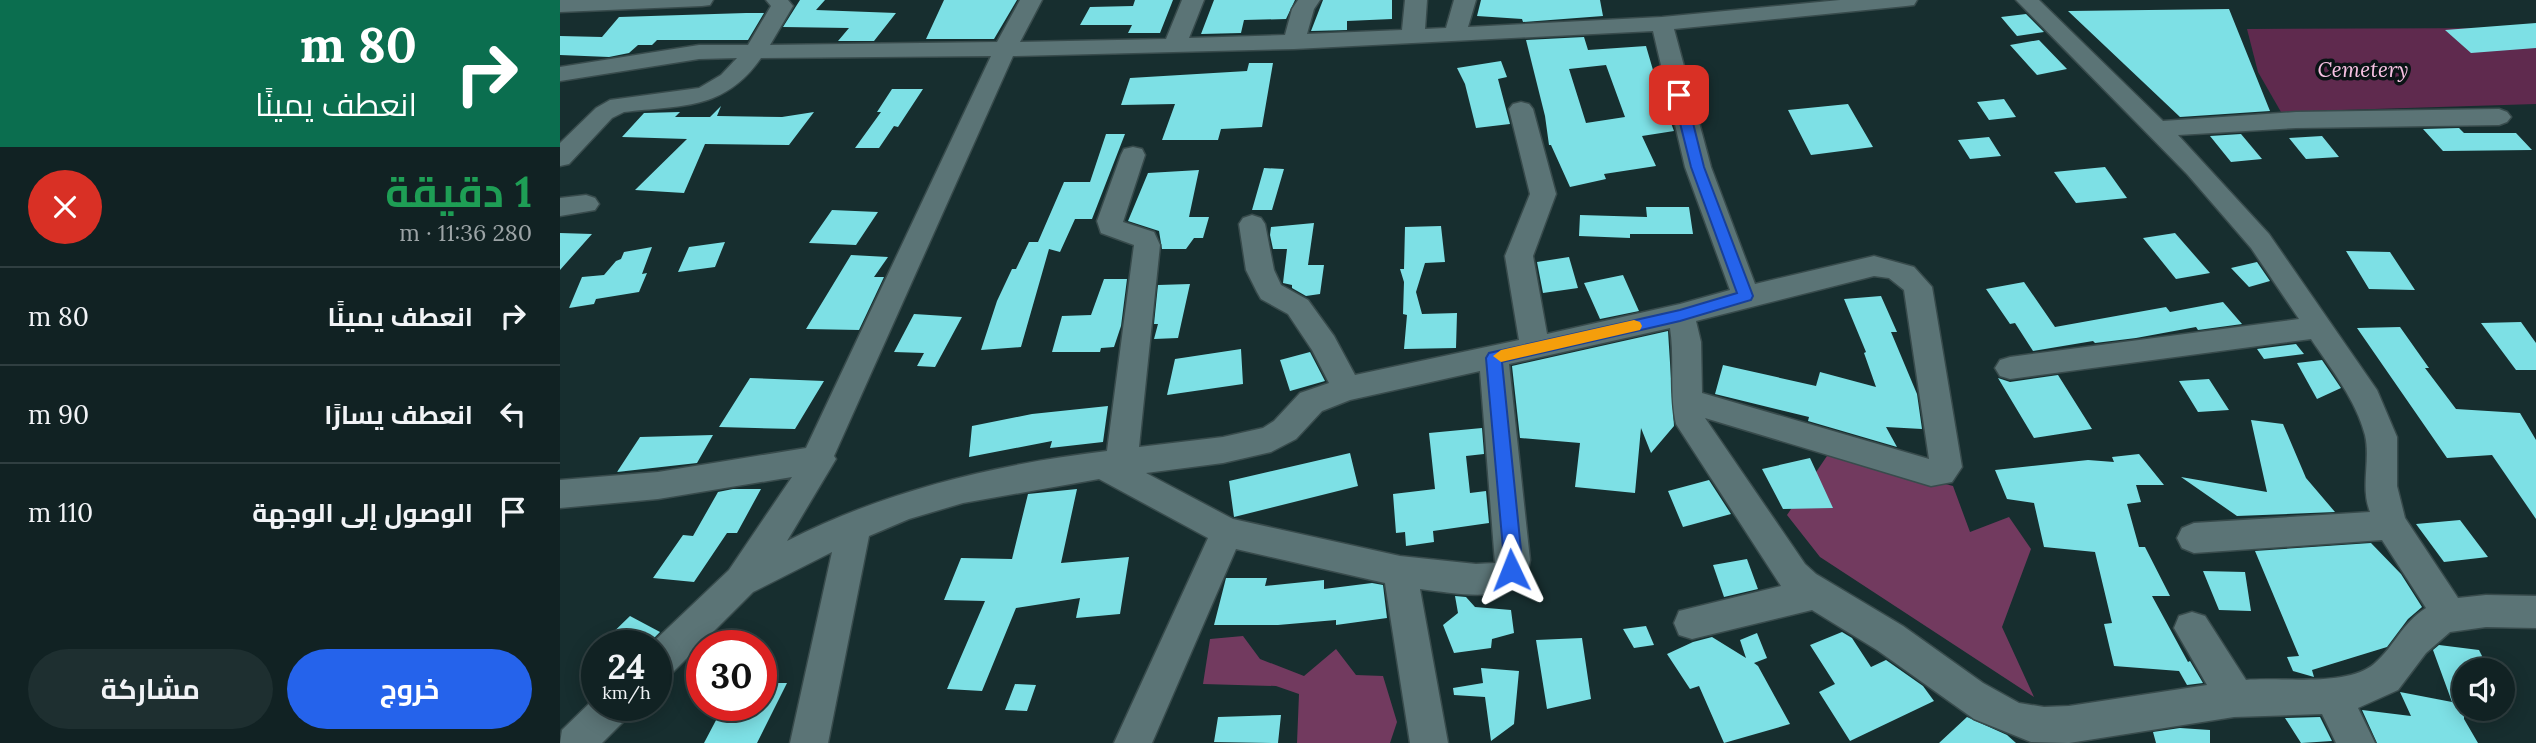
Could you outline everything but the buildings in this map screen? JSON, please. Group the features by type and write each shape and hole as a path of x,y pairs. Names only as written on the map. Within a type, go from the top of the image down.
{"street":[{"path":"560,6 702,0"},
{"path":"562,154 604,113 618,105 704,95 716,91 756,51 782,6 777,0"},
{"path":"672,648 741,581 820,459 1005,49 1031,0"},
{"path":"1175,45 1193,0"},
{"path":"1294,42 1303,9 1309,0"},
{"path":"1413,35 1416,0"},
{"path":"1455,33 1465,0"},
{"path":"560,74 672,54 1294,42 1662,24 1834,4 1906,0"},
{"path":"2028,0 2204,177 2252,232 2354,378 2375,420 2383,453 2383,504 2390,524 2449,614"},
{"path":"1662,24 1698,167 1746,296"},
{"path":"1521,108 1543,194 1519,256 1535,349"},
{"path":"2157,129 2296,120 2499,117"},
{"path":"1113,463 1147,245 1145,239 1110,227 1133,155"},
{"path":"1252,224 1260,270 1271,292 1298,307 1324,344 1347,389"},
{"path":"741,581 805,548 902,507 963,489 1113,463 1223,450 1271,439 1284,430 1311,402 1347,389 1535,349 1874,266 1895,269 1913,280 1921,295 1946,463 1944,471 1931,473 1686,400"},
{"path":"1680,315 1686,336 1686,400 1694,432 1784,565 1814,594 1884,634 1991,708 2035,734 2067,725 2237,699 2354,692 2388,676 2416,637 2436,620 2449,614 2536,612"},
{"path":"2010,368 2319,327"},
{"path":"1113,463 1227,532 1400,571 1490,580 1506,577 1513,560 1494,358"},
{"path":"560,494 614,492 693,482 820,459"},
{"path":"2194,538 2390,524"},
{"path":"809,743 854,529"},
{"path":"1133,743 1227,532"},
{"path":"1400,571 1429,743"},
{"path":"1692,622 1814,594"},
{"path":"2192,628 2237,699"},
{"path":"2332,694 2356,743"},
{"path":"575,743 598,721"}],"green space":[{"name":"Cemetery","path":"2520,28 2536,38 2536,104 2281,112 2258,72 2247,29"}],"shaded area":[{"path":"1829,453 1953,486 1970,532 2009,517 2031,549 2002,627 2034,697 1820,557 1787,515"},
{"path":"1243,636 1260,659 1304,676 1336,649 1356,675 1383,676 1397,722 1390,743 1297,743 1299,694 1276,686 1203,684 1210,639"}],"slow traffic":[{"path":"1501,356 1634,326"}],"route":[{"path":"1511,570 1513,560 1494,358 1680,315 1746,296 1698,167 1679,95"}]}
